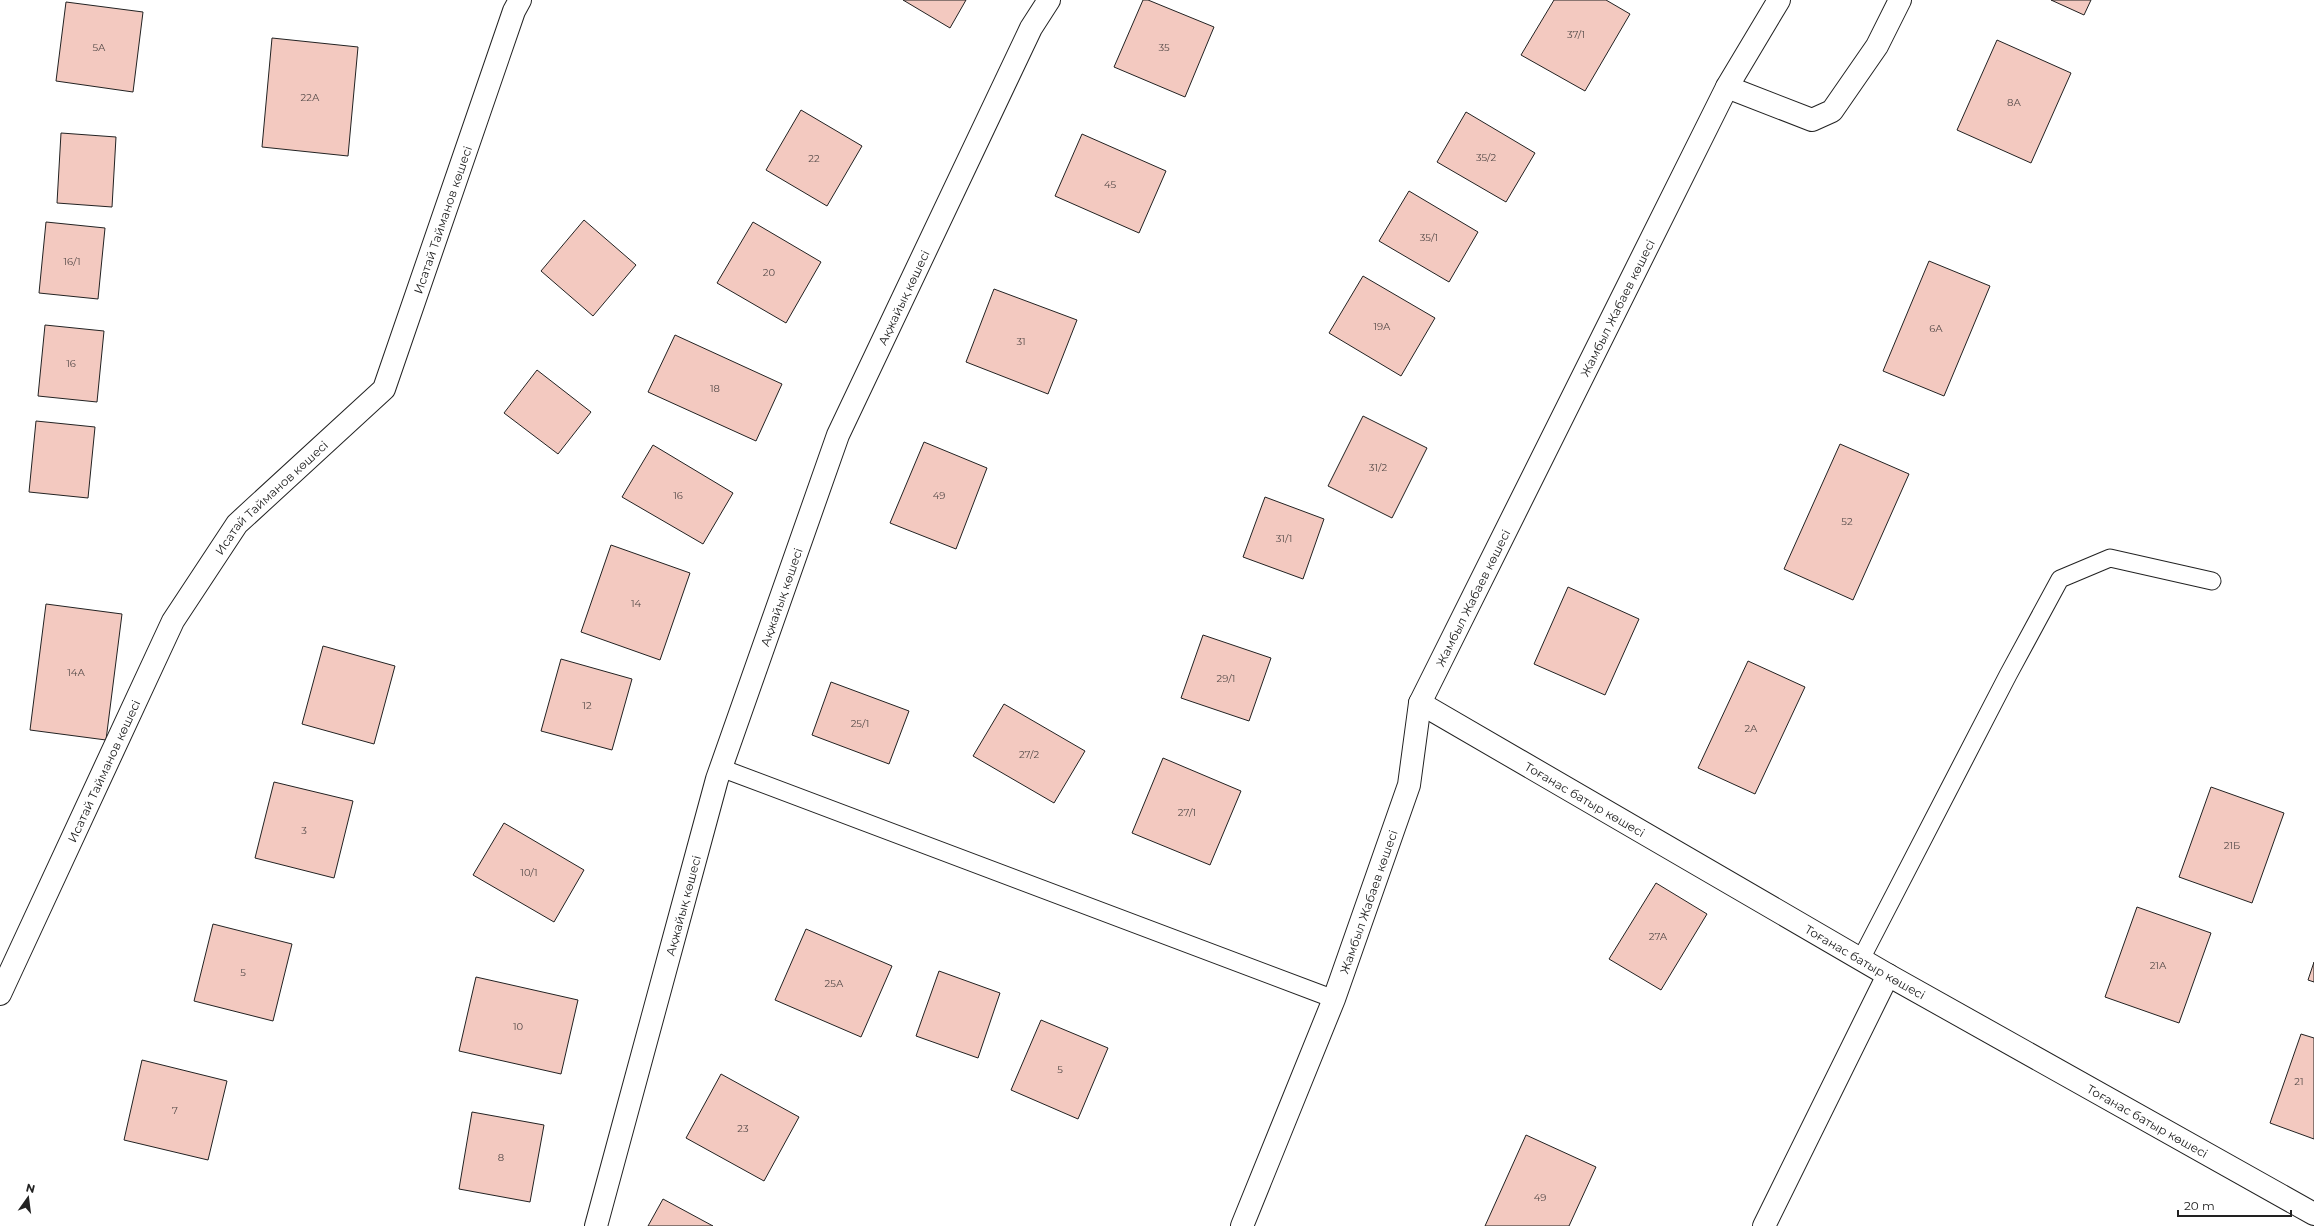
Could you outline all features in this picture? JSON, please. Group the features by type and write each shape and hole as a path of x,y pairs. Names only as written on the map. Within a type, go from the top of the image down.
{"street":[{"name":"Исатай Тайманов көшесі","path":"0,994 173,621 237,524 384,389 514,10 520,0"},
{"name":"Ақжайық көшесі","path":"596,1226 722,768 838,435 1031,28 1049,0"},
{"name":"Жамбыл Жабаев көшесі","path":"1242,1226 1334,999 1409,785 1420,703 1727,87 1779,0"},
{"path":"1727,87 1812,120 1832,111 1877,46 1900,0"},
{"name":"Тоғанас батыр көшесі","path":"1420,703 1888,975 2314,1214"},
{"path":"1764,1226 1888,975"}],"lane":[{"path":"1861,959 2008,675 2060,579 2110,558 2212,581"},
{"path":"722,768 1334,999"}],"building":[{"path":"903,0 966,0 950,28"},
{"path":"1143,0 1148,0 1214,27 1185,97 1114,67"},
{"path":"1554,0 1606,0 1630,14 1585,91 1521,55"},
{"path":"2051,0 2091,0 2084,15"},
{"path":"66,2 143,12 133,92 56,81"},
{"path":"272,38 358,47 348,156 262,147"},
{"path":"1997,40 2071,73 2031,163 1957,130"},
{"path":"801,110 862,146 827,206 766,170"},
{"path":"1466,112 1535,153 1506,202 1437,162"},
{"path":"61,133 116,137 112,207 57,203"},
{"path":"1082,134 1166,171 1139,233 1055,196"},
{"path":"1409,191 1478,232 1449,282 1379,241"},
{"path":"584,220 636,265 593,316 541,271"},
{"path":"46,222 105,228 98,299 39,293"},
{"path":"753,222 821,262 786,323 717,283"},
{"path":"1929,261 1990,286 1944,396 1883,371"},
{"path":"1363,276 1435,318 1401,376 1329,333"},
{"path":"994,289 1077,320 1048,394 966,362"},
{"path":"45,325 104,331 97,402 38,396"},
{"path":"675,335 782,384 756,441 648,392"},
{"path":"537,370 591,412 558,454 504,413"},
{"path":"1363,416 1427,448 1392,518 1328,486"},
{"path":"36,421 95,427 88,498 29,492"},
{"path":"924,442 987,468 956,549 890,523"},
{"path":"1840,444 1909,474 1853,600 1784,569"},
{"path":"653,445 733,493 703,544 622,497"},
{"path":"1265,497 1324,519 1303,579 1243,557"},
{"path":"611,545 690,573 660,660 581,632"},
{"path":"1568,587 1639,619 1605,695 1534,664"},
{"path":"46,604 122,614 106,740 30,730"},
{"path":"1203,635 1271,658 1249,721 1181,698"},
{"path":"323,646 395,666 374,744 302,724"},
{"path":"561,659 632,679 612,750 541,731"},
{"path":"1748,661 1805,687 1755,794 1698,768"},
{"path":"831,682 909,711 889,764 812,735"},
{"path":"1004,704 1085,751 1054,803 973,756"},
{"path":"1163,758 1241,791 1210,865 1132,833"},
{"path":"274,782 353,801 334,878 255,858"},
{"path":"2211,787 2284,813 2252,903 2179,877"},
{"path":"504,823 584,870 554,922 473,875"},
{"path":"1656,883 1707,914 1661,990 1609,959"},
{"path":"2137,907 2211,933 2179,1023 2105,997"},
{"path":"213,924 292,944 273,1021 194,1001"},
{"path":"806,929 892,966 861,1037 775,1000"},
{"path":"2314,962 2314,982 2308,980"},
{"path":"939,971 1000,993 978,1058 916,1036"},
{"path":"476,977 578,1000 561,1074 459,1051"},
{"path":"1041,1020 1108,1048 1078,1119 1011,1090"},
{"path":"2301,1034 2314,1038 2314,1139 2270,1123"},
{"path":"142,1060 227,1081 208,1160 124,1140"},
{"path":"721,1074 799,1117 764,1181 686,1138"},
{"path":"472,1112 544,1125 530,1202 459,1189"},
{"path":"1526,1135 1596,1167 1569,1226 1485,1226"},
{"path":"663,1199 713,1226 648,1226"}]}
